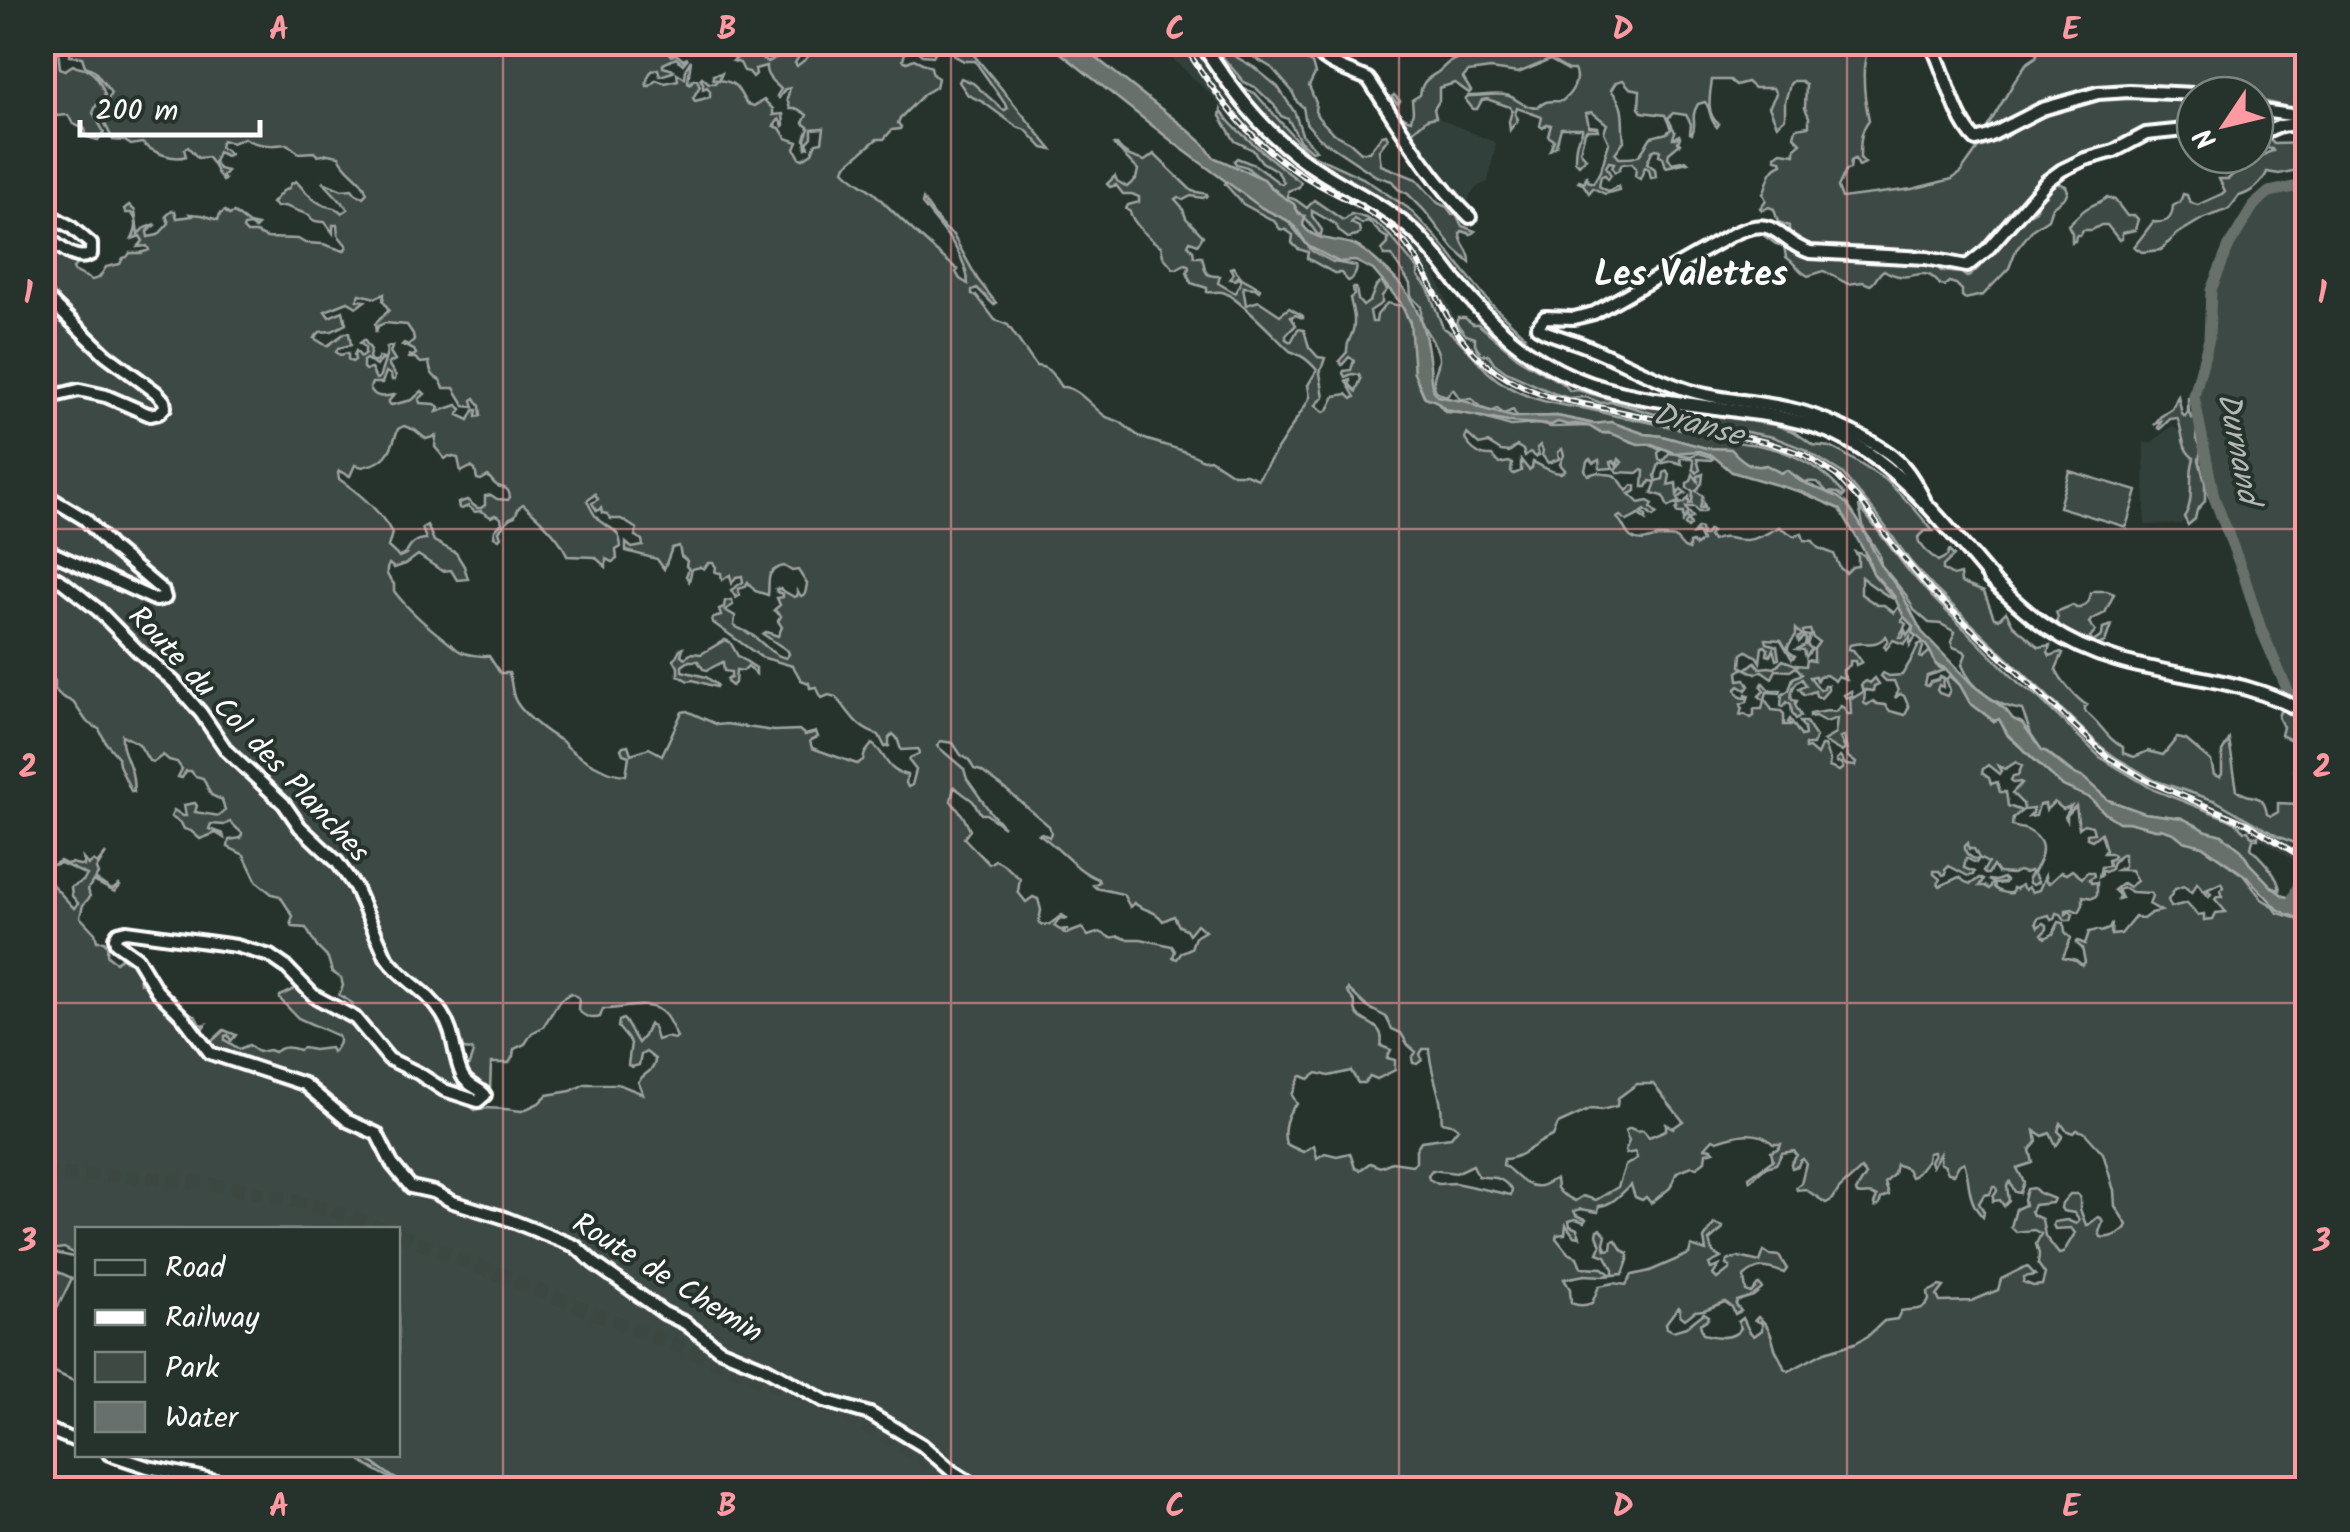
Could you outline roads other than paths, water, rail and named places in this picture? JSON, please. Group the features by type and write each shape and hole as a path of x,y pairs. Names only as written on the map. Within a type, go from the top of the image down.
{"main road":[{"path":"1202,42 1240,100 1276,139 1312,167 1404,223 1496,326 1538,359 1579,380 1620,394 1750,412 1829,432 1853,444 1906,484 1995,584"},
{"path":"1802,424 1875,466 2038,623 2091,651 2137,666 2245,688 2308,715"}],"street":[{"path":"1310,42 1326,61 1371,82 1434,176 1470,217"},
{"path":"1930,42 1956,106 1976,140 2037,110 2098,93 2175,93"},
{"path":"2275,113 2291,115 2308,126"},
{"path":"2275,127 2308,126"},
{"path":"1926,505 1906,470 1884,451 1821,419 1787,408 1719,399 1680,388 1540,329 1543,318 1574,318 1594,313 1733,234 1756,225 1773,228 1810,252 1926,258 1967,266 2062,170 2146,134 2175,131"},
{"path":"42,211 85,237 91,244 91,254 78,258 42,233"},
{"path":"42,293 93,343 166,404 162,411 150,415 86,391 66,391 42,399"},
{"path":"1906,470 1906,484"},
{"name":"Route du Col des Planches","path":"42,494 85,519 163,591 164,598 156,600 42,548"},
{"name":"Route du Col des Planches","path":"42,570 98,610 174,682 227,751 284,804 300,828 337,862 363,904 386,957 439,1009 452,1033 456,1052"},
{"name":"Route de Chemin","path":"456,1052 464,1079 482,1090 482,1100 444,1090 390,1059 356,1018 314,996 270,956 236,946 130,931 115,936 116,943 137,958 156,991 210,1053 302,1082 348,1120 376,1134 392,1164 411,1187 572,1244 720,1349 825,1401 870,1414 922,1444 952,1471 982,1490"},
{"path":"42,1427 75,1441"},
{"path":"116,1457 140,1466 260,1490"}],"water":[{"name":"Dranse","path":"1048,43 1077,43 1187,129 1213,157 1264,179 1305,216 1303,225 1312,234 1352,244 1378,262 1401,285 1417,310 1437,396 1513,417 1557,416 1594,424 1611,422 1706,448 1731,449 1751,465 1766,465 1781,473 1787,470 1800,481 1838,497 1859,522 1922,632 1974,686 2022,723 2042,750 2084,778 2108,800 2144,813 2182,818 2222,835 2241,850 2273,888 2302,901 2307,908 2307,922 2279,910 2247,877 2202,846 2161,829 2119,822 2090,798 2063,786 2008,735 1999,719 1994,721 1970,703 1945,668 1936,665 1921,639 1912,633 1913,626 1894,596 1873,573 1840,509 1801,492 1732,472 1712,455 1700,451 1674,453 1601,433 1589,426 1508,422 1446,410 1425,397 1414,373 1410,322 1400,302 1373,270 1355,261 1339,262 1308,246 1287,220 1262,208 1178,146"}],"waterway":[{"name":"Durnand","path":"2308,184 2269,192 2254,205 2229,246 2211,290 2209,339 2194,396 2214,497 2261,629 2290,696 2308,758"},
{"name":"Durnand","path":"2289,908 2308,862"},
{"path":"42,1250 75,1257"},
{"path":"42,1366 75,1382"},
{"path":"364,1457 419,1490"}],"tunnel":[{"path":"42,1175 131,1177 217,1185 301,1203 377,1227"},
{"path":"400,1235 824,1405 893,1440 967,1490"}],"railway":[{"path":"1182,42 1220,97 1264,146 1299,173 1392,229 1417,260 1458,333 1492,368 1550,397 1766,442 1805,455 1837,476 1931,591 2108,757 2148,781 2248,824 2308,861"}],"district":[{"name":"Les Valettes","path":"1691,276"}]}
